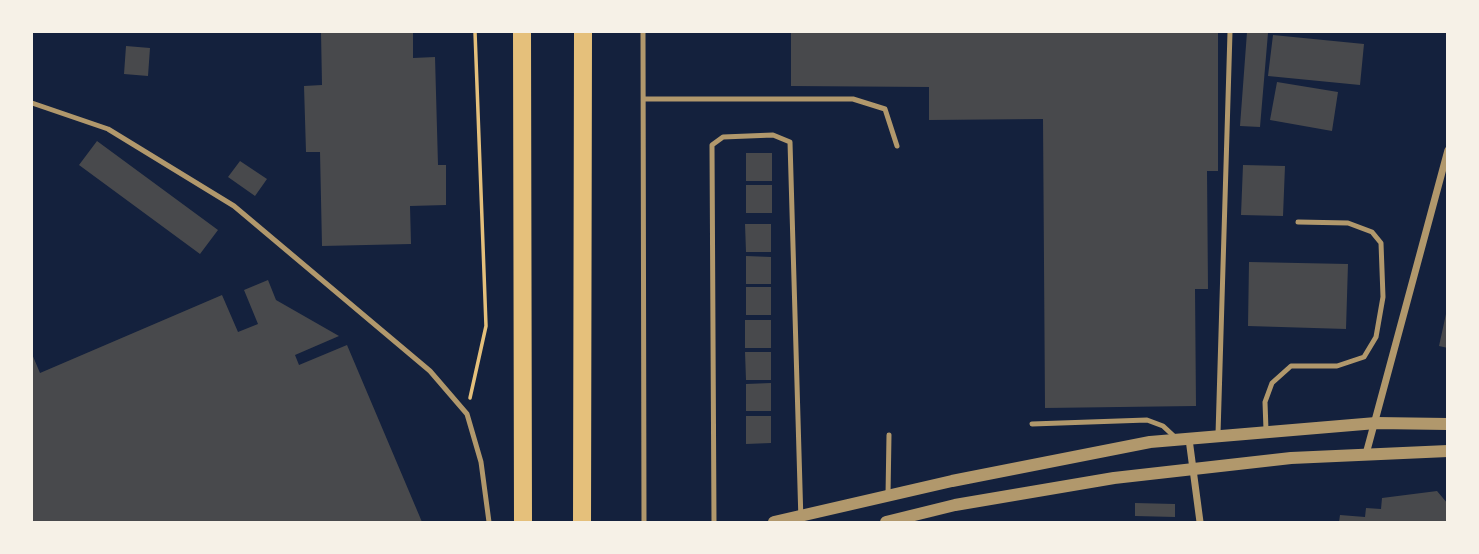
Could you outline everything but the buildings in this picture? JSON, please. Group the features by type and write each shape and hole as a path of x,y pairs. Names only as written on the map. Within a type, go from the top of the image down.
{"main road":[{"path":"522,32 523,523"},
{"path":"582,523 583,32"}],"street":[{"path":"1366,454 1447,150"},
{"path":"774,523 800,520 888,496 1150,442 1376,423 1447,424"},
{"path":"1184,440 1194,469 1200,523"},
{"path":"886,523 955,505 1114,478 1291,458 1447,451"}],"lane":[{"path":"643,32 644,523"},
{"path":"1218,437 1230,32"},
{"path":"645,99 853,99 885,109 897,146"},
{"path":"32,103 108,130 234,206 421,363 467,414 481,462 489,523"},
{"path":"714,523 712,145 723,137 773,135 790,142 800,520"},
{"path":"1266,433 1265,402 1272,383 1291,366 1337,366 1364,357 1376,337 1383,298 1381,243 1372,233 1348,223 1298,222"},
{"path":"1032,424 1147,420 1163,426 1184,440"},
{"path":"888,496 889,435"}],"path":[{"path":"467,414 486,326 475,32"}]}
